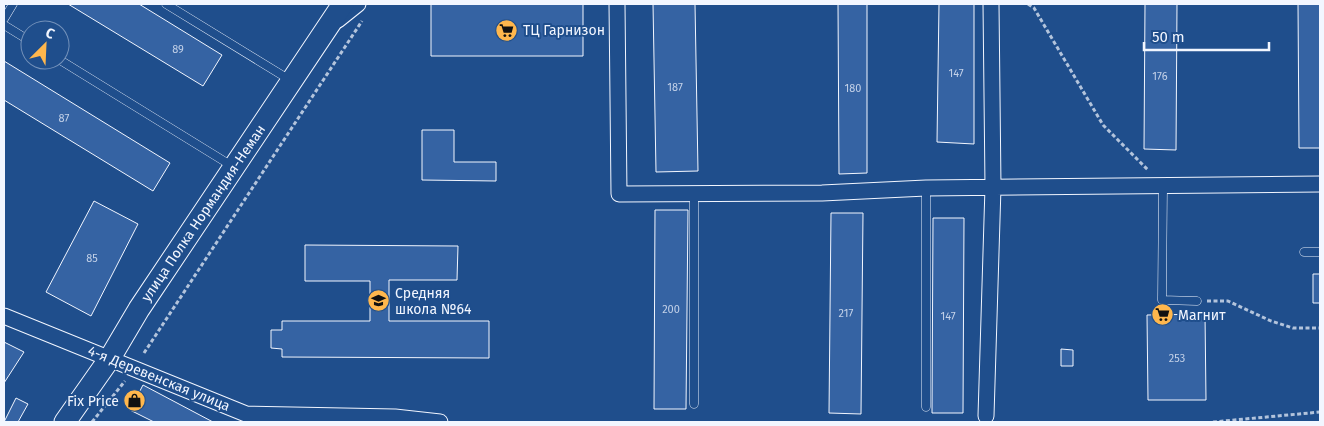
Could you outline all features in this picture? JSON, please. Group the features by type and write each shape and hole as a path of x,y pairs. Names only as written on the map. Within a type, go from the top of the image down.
{"street":[{"name":"улица Полка Нормандия-Неман","path":"65,422 110,358 139,309 343,4"},
{"path":"617,4 619,194 822,193 926,188 1320,184"},
{"path":"986,416 993,188 991,4"},
{"path":"327,28 363,9"},
{"name":"4-я Деревенская улица","path":"4,316 246,414 395,417 440,422"}],"lane":[{"path":"4,19 13,4"},
{"path":"166,4 291,81"},
{"path":"4,25 20,35"},
{"path":"70,66 234,167"},
{"path":"1163,185 1162,300 1196,300"},
{"path":"926,188 926,407"},
{"path":"694,194 694,404"},
{"path":"1304,252 1320,252"}],"path":[{"path":"1028,4 1034,8 1103,125 1163,185"},
{"path":"144,353 363,9"},
{"path":"1196,300 1228,300 1271,321 1293,328 1320,328"},
{"path":"92,422 128,376"},
{"path":"1213,422 1320,412"}],"building":[{"path":"68,4 139,4 222,55 203,86"},
{"name":"ТЦ Гарнизон","path":"431,4 583,4 583,56 431,56"},
{"path":"653,4 695,4 698,171 656,172"},
{"path":"838,4 867,4 867,173 839,174"},
{"path":"939,4 974,4 974,144 937,142"},
{"path":"1145,4 1177,4 1176,150 1144,149"},
{"path":"1298,4 1320,4 1320,148 1299,148"},
{"path":"4,61 170,163 153,191 4,100"},
{"path":"422,130 454,130 454,162 496,162 496,181 422,180"},
{"path":"94,201 138,224 91,316 46,292"},
{"path":"655,210 688,210 686,409 654,409"},
{"path":"831,213 863,213 861,414 829,413"},
{"path":"933,218 964,218 963,413 932,413"},
{"name":"Средняя школа №64","path":"305,245 458,246 457,280 389,280 389,321 489,321 489,358 282,357 282,349 271,348 271,330 282,330 282,321 370,321 370,281 305,281"},
{"path":"1313,274 1320,274 1320,303 1313,303"},
{"path":"1205,314 1206,400 1148,400 1147,315"},
{"path":"4,342 24,352 4,383"},
{"path":"1061,349 1073,350 1073,366 1061,366"},
{"path":"143,385 213,422 154,422 130,410"},
{"path":"16,398 28,404 18,422 4,422"}],"place":[{"name":"ТЦ Гарнизон","path":"507,30"},
{"name":"Средняя школа №64","path":"379,301"},
{"name":"Магнит","path":"1162,315"},
{"name":"Fix Price","path":"135,401"}]}
